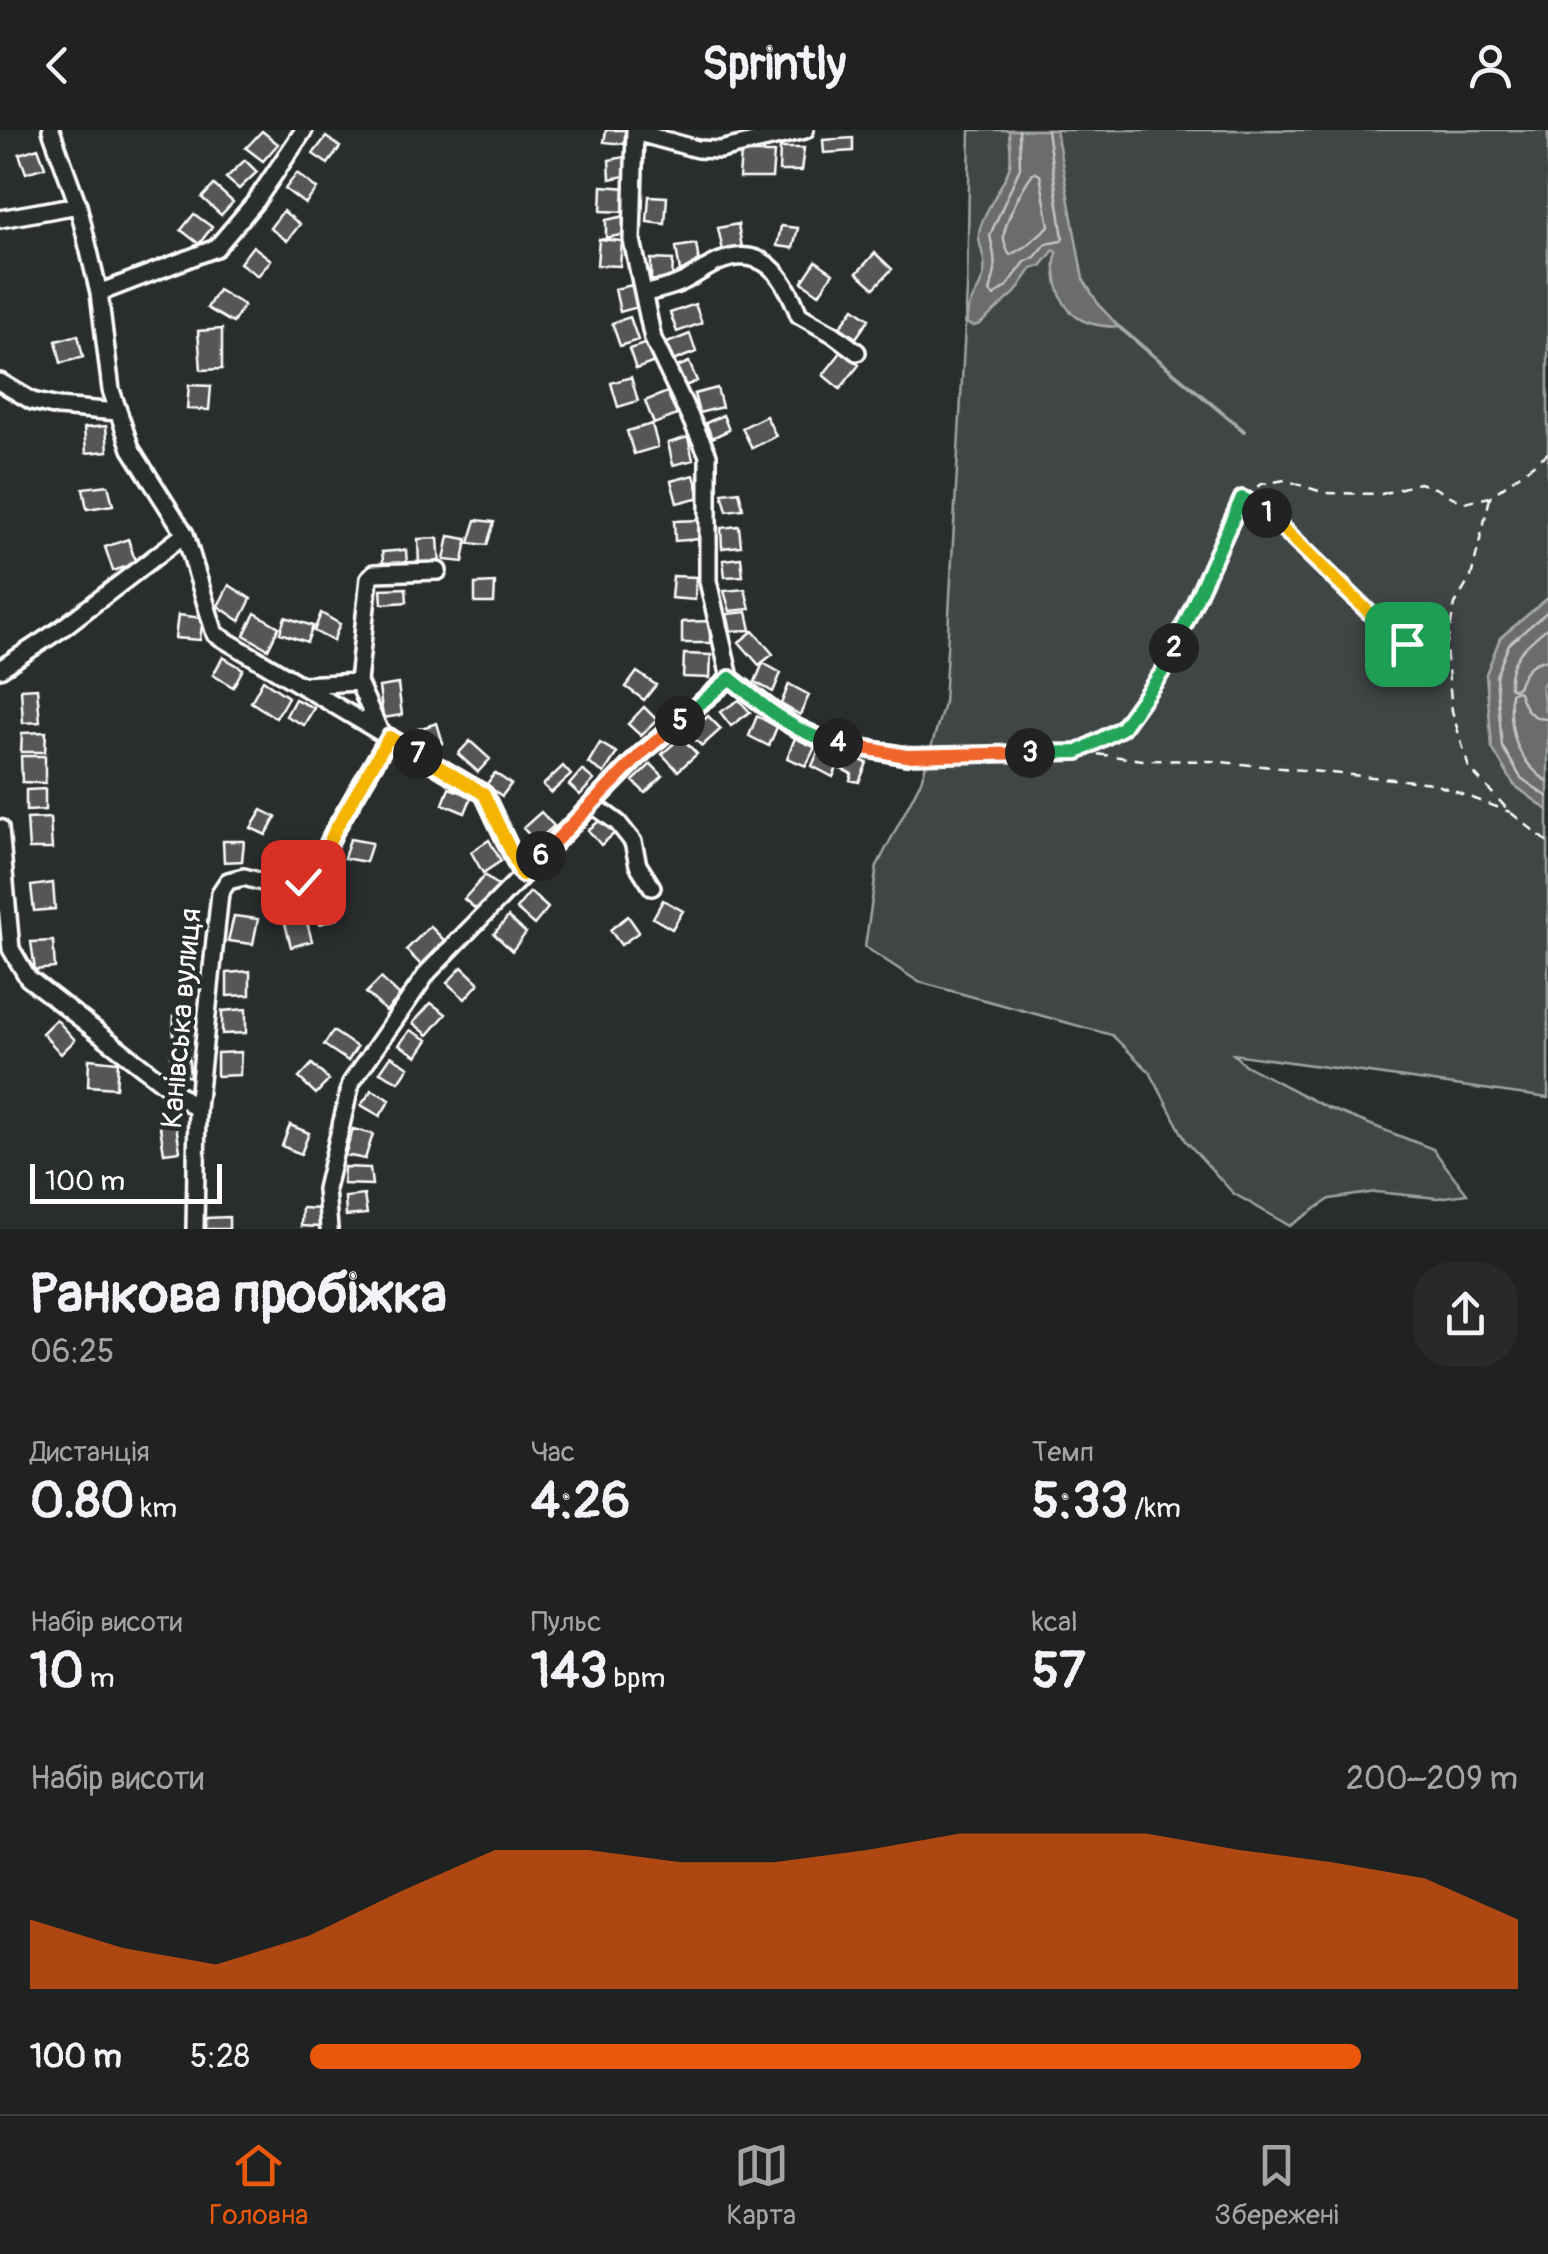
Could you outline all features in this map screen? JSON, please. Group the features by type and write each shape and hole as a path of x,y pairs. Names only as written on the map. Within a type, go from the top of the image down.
{"street":[{"path":"51,130 78,205 99,293 111,390 130,450 185,534 215,634 484,794 522,875"},
{"path":"99,293 216,248 256,202 304,130"},
{"path":"805,130 720,150 697,149 635,131 632,240 653,339 708,454 708,581 730,678 791,725 825,741 906,756"},
{"path":"0,219 78,205"},
{"path":"644,294 678,284 720,261 747,256 768,264 789,289 799,315 856,352"},
{"path":"0,382 32,401 118,412"},
{"path":"0,669 61,629 185,534"},
{"path":"384,734 358,682 369,578 374,572 438,571"},
{"path":"329,1229 326,1188 351,1083 428,972 642,753 730,678"},
{"path":"301,685 358,682"},
{"name":"Канівська вулиця","path":"195,1229 197,1109 220,894 228,881 244,878 282,888 303,882 318,867 384,734"},
{"path":"592,804 618,824 633,842 638,865 652,887"},
{"path":"0,828 11,948 28,978 197,1109"}],"path":[{"path":"1078,752 1122,728 1163,671 1242,498 1262,484 1284,480 1326,493 1382,494 1418,483 1464,503 1490,497 1548,453"},
{"path":"1490,497 1471,577 1455,604 1446,648 1452,711 1469,768 1510,812 1548,842"},
{"path":"1242,498 1261,507 1383,626 1396,630 1407,644 1430,655 1448,671"},
{"path":"906,756 1078,752 1143,760 1211,761 1432,782 1510,812"}],"shaded area":[{"path":"970,130 1548,130 1548,598 1500,638 1514,785 1548,810 1548,1098 1233,1054 1245,1065 1328,1108 1433,1149 1467,1194 1437,1198 1376,1192 1330,1199 1290,1226 1233,1193 1186,1141 1150,1072 1112,1035 919,982 865,947 877,866 921,781 944,704 967,290"}],"water":[{"path":"1009,130 1056,130 1083,279 1119,327 1087,322 1066,306 1057,285 1054,250 980,324 967,324 968,309 984,273 981,227 1010,165"},
{"path":"1548,598 1548,677 1542,686 1548,715 1548,810 1514,785 1492,748 1486,674 1500,638"}],"building":[{"path":"606,130 626,130 624,144 604,142"},
{"path":"262,131 278,144 263,161 246,148"},
{"path":"326,137 340,147 328,164 313,154"},
{"path":"853,138 853,151 824,153 823,140"},
{"path":"38,148 45,167 26,173 19,154"},
{"path":"780,148 804,148 801,171 779,171"},
{"path":"741,153 774,153 772,178 739,178"},
{"path":"629,156 630,175 610,179 609,160"},
{"path":"245,160 257,172 239,189 226,178"},
{"path":"297,173 317,189 305,204 285,189"},
{"path":"214,185 233,202 221,215 202,198"},
{"path":"602,186 627,188 626,212 601,211"},
{"path":"649,196 667,197 665,224 647,222"},
{"path":"283,211 300,224 287,241 270,228"},
{"path":"194,214 212,227 199,244 181,230"},
{"path":"625,216 626,234 606,238 606,220"},
{"path":"738,224 742,248 723,251 718,228"},
{"path":"781,226 798,228 793,248 777,246"},
{"path":"599,239 622,241 620,266 597,265"},
{"path":"696,244 700,268 680,272 676,247"},
{"path":"253,246 271,260 258,276 240,263"},
{"path":"875,253 892,269 874,288 857,273"},
{"path":"651,259 673,260 672,281 651,280"},
{"path":"816,261 833,273 819,294 802,282"},
{"path":"632,285 638,307 620,312 615,289"},
{"path":"218,290 244,305 233,323 207,308"},
{"path":"695,304 702,323 677,332 670,313"},
{"path":"854,308 869,319 856,338 840,327"},
{"path":"630,317 638,340 620,346 612,323"},
{"path":"222,329 222,369 201,370 198,331"},
{"path":"690,334 696,352 673,361 667,343"},
{"path":"78,335 83,357 61,363 56,341"},
{"path":"647,343 655,362 636,369 629,349"},
{"path":"842,351 859,365 840,389 823,375"},
{"path":"689,362 697,381 685,386 677,367"},
{"path":"631,377 638,401 618,407 611,383"},
{"path":"189,385 211,386 209,410 187,409"},
{"path":"717,388 722,407 699,413 694,394"},
{"path":"667,392 677,415 654,424 645,401"},
{"path":"723,415 729,430 712,438 706,423"},
{"path":"766,416 776,436 752,448 742,428"},
{"path":"652,424 658,447 634,454 627,431"},
{"path":"106,426 108,451 86,453 84,428"},
{"path":"688,437 693,460 673,465 668,443"},
{"path":"694,475 700,497 677,503 671,481"},
{"path":"108,485 113,505 87,509 83,488"},
{"path":"739,491 743,509 727,511 722,493"},
{"path":"476,520 494,522 487,545 469,543"},
{"path":"699,520 700,539 675,541 674,521"},
{"path":"739,526 741,546 722,548 721,528"},
{"path":"449,536 467,539 463,562 444,560"},
{"path":"438,538 440,566 419,566 418,539"},
{"path":"128,539 136,563 113,571 105,547"},
{"path":"406,550 407,566 384,568 382,552"},
{"path":"741,558 743,576 725,577 723,560"},
{"path":"673,576 696,577 695,600 671,598"},
{"path":"495,583 494,603 475,603 475,584"},
{"path":"229,585 251,599 240,621 218,606"},
{"path":"406,588 407,602 382,604 381,589"},
{"path":"745,589 750,609 730,611 724,591"},
{"path":"747,612 751,630 731,631 727,614"},
{"path":"255,613 279,627 268,649 244,635"},
{"path":"321,613 340,624 333,641 314,631"},
{"path":"178,615 203,618 200,640 175,638"},
{"path":"285,617 313,626 307,642 280,633"},
{"path":"710,621 710,643 682,643 682,622"},
{"path":"753,631 773,654 759,665 739,642"},
{"path":"684,654 711,655 710,678 683,677"},
{"path":"223,657 243,669 233,687 213,675"},
{"path":"763,663 781,673 773,692 755,682"},
{"path":"637,672 656,685 644,700 626,687"},
{"path":"263,680 288,697 276,718 251,702"},
{"path":"398,684 402,715 383,718 379,687"},
{"path":"789,684 809,695 800,715 781,704"},
{"path":"37,688 40,722 23,723 21,689"},
{"path":"295,699 314,708 304,725 286,716"},
{"path":"739,700 750,712 731,726 720,712"},
{"path":"644,707 657,720 641,736 628,724"},
{"path":"708,716 721,729 702,746 689,734"},
{"path":"757,716 777,727 769,746 749,736"},
{"path":"437,723 443,743 424,749 418,729"},
{"path":"46,732 45,752 21,752 22,733"},
{"path":"681,737 697,754 678,771 662,754"},
{"path":"795,738 815,747 806,766 787,758"},
{"path":"470,741 490,759 478,772 458,754"},
{"path":"600,743 617,753 604,773 588,763"},
{"path":"820,747 841,758 833,777 812,766"},
{"path":"847,754 867,763 859,782 850,780 852,774 837,767"},
{"path":"21,756 45,756 45,783 22,782"},
{"path":"651,764 663,776 645,793 633,781"},
{"path":"563,766 571,775 551,793 543,785"},
{"path":"582,770 594,780 580,795 569,785"},
{"path":"495,773 511,784 502,796 486,785"},
{"path":"449,788 472,796 465,813 443,804"},
{"path":"45,789 45,810 26,811 26,790"},
{"path":"262,810 276,817 266,835 251,828"},
{"path":"541,812 554,826 536,842 523,828"},
{"path":"50,818 52,849 29,849 27,819"},
{"path":"603,818 615,833 601,845 588,830"},
{"path":"350,839 372,843 366,862 344,858"},
{"path":"489,840 501,861 483,873 471,852"},
{"path":"223,841 244,841 242,861 224,862"},
{"path":"275,847 289,854 279,873 264,865"},
{"path":"301,853 315,860 305,878 290,871"},
{"path":"485,875 499,887 478,911 464,899"},
{"path":"53,883 55,909 34,911 31,886"},
{"path":"530,892 548,908 534,925 516,909"},
{"path":"329,896 337,919 320,924 312,901"},
{"path":"663,900 683,911 672,929 653,918"},
{"path":"304,911 312,941 291,947 283,915"},
{"path":"234,916 258,919 253,944 228,941"},
{"path":"628,916 639,932 621,945 610,930"},
{"path":"508,917 526,933 512,951 494,934"},
{"path":"430,926 445,941 421,965 406,950"},
{"path":"53,941 55,968 35,970 31,942"},
{"path":"462,967 479,983 465,999 447,983"},
{"path":"250,971 250,995 227,996 227,973"},
{"path":"381,978 400,996 386,1011 366,993"},
{"path":"431,1003 446,1014 428,1035 413,1023"},
{"path":"246,1009 246,1033 222,1034 222,1011"},
{"path":"174,1014 201,1016 200,1042 173,1040"},
{"path":"56,1019 75,1040 61,1054 42,1033"},
{"path":"410,1030 428,1040 417,1056 399,1045"},
{"path":"333,1031 357,1047 348,1061 324,1045"},
{"path":"188,1048 190,1076 172,1077 170,1049"},
{"path":"241,1052 240,1075 217,1076 217,1053"},
{"path":"391,1056 409,1067 399,1082 380,1072"},
{"path":"89,1059 118,1062 116,1088 88,1086"},
{"path":"312,1064 329,1080 316,1094 299,1078"},
{"path":"372,1090 390,1100 380,1116 361,1105"},
{"path":"175,1118 180,1151 164,1153 159,1120"},
{"path":"290,1125 309,1133 301,1154 282,1146"},
{"path":"353,1129 373,1134 365,1159 345,1155"},
{"path":"344,1167 370,1168 372,1185 343,1184"},
{"path":"364,1195 367,1214 346,1216 345,1197"},
{"path":"302,1208 321,1209 320,1227 301,1226"},
{"path":"229,1217 229,1229 206,1229 206,1218"}],"waterway":[{"path":"1119,327 1244,431"}],"route":[{"path":"303,882 318,867 389,737 484,794 522,875 642,753 730,678 791,725 825,741 906,756 1078,752 1122,728 1163,671 1242,498 1261,507 1383,626 1396,630 1407,644"}]}
